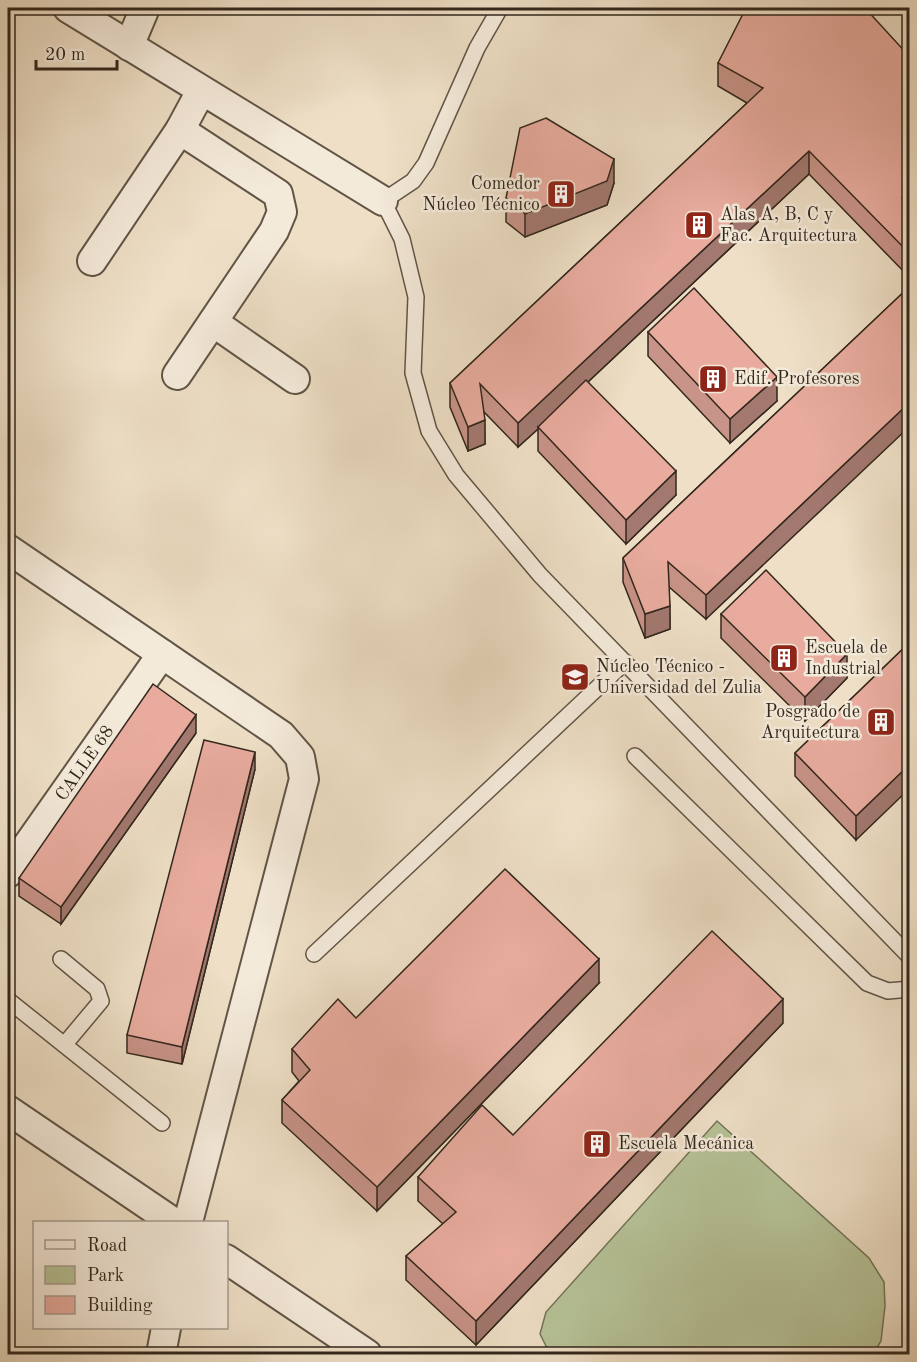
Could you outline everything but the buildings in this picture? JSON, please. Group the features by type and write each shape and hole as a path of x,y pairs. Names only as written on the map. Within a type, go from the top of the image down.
{"street":[{"path":"68,8 383,201"},
{"path":"129,46 145,8"},
{"path":"92,261 180,130 201,91"},
{"path":"177,375 274,231 282,212 278,194 180,130"},
{"path":"213,322 295,379"},
{"path":"8,549 280,735 300,757 304,779 188,1221"},
{"name":"CALLE 68","path":"8,873 162,654"},
{"path":"8,1110 172,1221"},
{"path":"228,1260 367,1354"},
{"path":"161,1354 166,1329"}],"lane":[{"path":"500,8 477,48 426,163 413,181 383,201 402,239 416,297 413,374 429,431 456,476 540,575 909,957"},
{"path":"314,954 624,662"},
{"path":"635,756 867,983 888,992 909,989"},
{"path":"62,959 97,989 101,1001 65,1044"},
{"path":"8,1000 162,1123"}],"green space":[{"path":"717,1121 869,1258 884,1282 885,1306 881,1341 873,1354 557,1354 546,1346 540,1334 546,1312"}],"place":[{"name":"Comedor Núcleo Técnico","path":"561,194"},
{"name":"Alas A, B, C y Fac. Arquitectura","path":"699,225"},
{"name":"Edif. Profesores","path":"713,379"},
{"name":"Escuela de Industrial","path":"784,658"},
{"name":"Núcleo Técnico - Universidad del Zulia","path":"575,677"},
{"name":"Posgrado de Arquitectura","path":"881,722"},
{"name":"Escuela Mecánica","path":"597,1144"}]}
